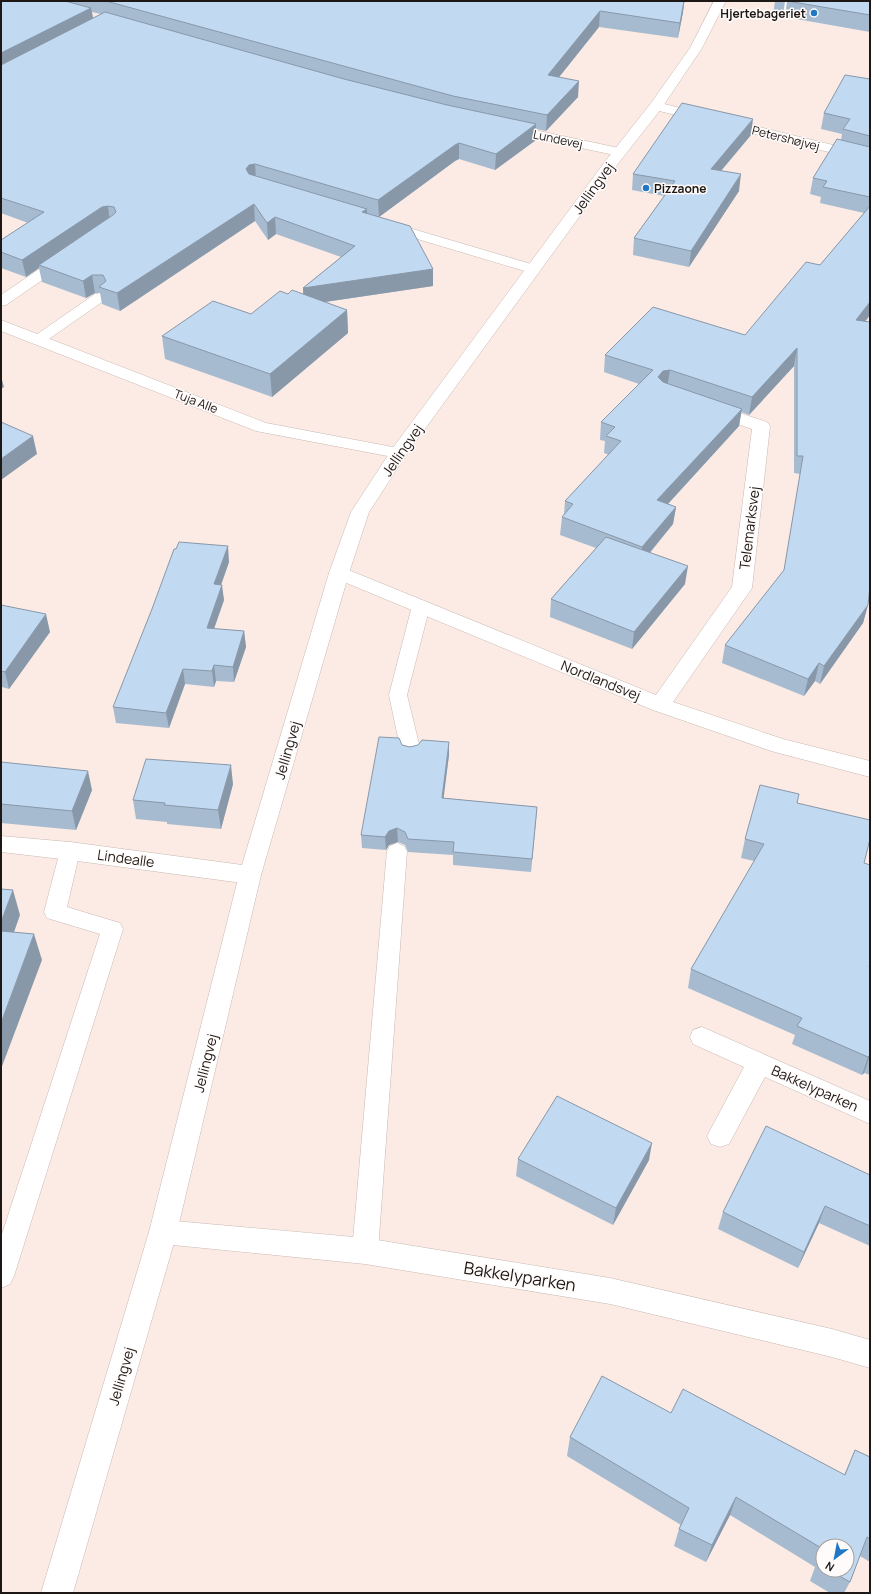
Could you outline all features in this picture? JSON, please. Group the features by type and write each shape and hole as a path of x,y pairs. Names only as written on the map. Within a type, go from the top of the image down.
{"street":[{"name":"Jellingvej","path":"57,1593 163,1232 250,875 339,573 360,512 398,453 619,152 656,106 696,48 720,1"},
{"name":"Petershøjvej","path":"656,106 870,158"},
{"name":"Lundevej","path":"490,125 619,152"},
{"name":"Tuja Alle","path":"1,325 262,426 398,453"},
{"name":"Telemarksvej","path":"660,705 742,588 761,426 696,404"},
{"name":"Nordlandsvej","path":"339,573 660,705 779,746 870,769"},
{"name":"Lindealle","path":"1,844 70,851 250,875"},
{"name":"Bakkelyparken","path":"702,1037 870,1112"},
{"name":"Bakkelyparken","path":"720,1136 759,1063"},
{"name":"Bakkelyparken","path":"163,1232 366,1251 610,1291 832,1343 870,1354"}],"lane":[{"path":"784,13 791,1"},
{"path":"376,222 533,269"},
{"path":"1,302 72,254"},
{"path":"38,340 100,297"},
{"path":"411,752 398,695 421,606"},
{"path":"1,1276 112,929 55,912 70,851"},
{"path":"366,1251 397,851"}],"building":[{"path":"1,1 65,1 91,8 1,53"},
{"path":"106,1 684,1 680,23 600,11 548,75 579,81 547,115 453,96"},
{"path":"787,1 870,1 870,15"},
{"path":"105,12 344,79 447,105 536,124 496,154 459,143 378,200 255,164 249,165 246,169 249,174 367,209 362,212 410,226 433,269 303,288 355,246 275,217 267,223 254,204 117,293 99,287 106,281 103,275 92,275 83,281 39,265 113,215 116,212 114,207 102,207 22,260 1,252 1,240 44,212 1,198 1,65"},
{"path":"845,75 870,79 870,136 843,129 850,119 824,113"},
{"path":"682,103 753,119 711,169 741,174 691,251 634,238 675,181 633,174"},
{"path":"837,139 870,147 870,197 823,187 827,181 813,178"},
{"path":"870,206 870,302 856,320 870,322 870,586 868,605 824,666 819,663 808,679 725,645 784,570 803,456 797,456 797,348 752,397 670,370 663,371 658,377 663,382 742,409 657,500 676,507 642,547 562,517 573,504 565,501 621,441 606,436 615,427 601,422 653,370 605,355 653,307 745,335 806,262 820,265"},
{"path":"292,290 347,310 270,374 162,336 213,301 251,314 280,291 288,294"},
{"path":"1,422 33,436 1,459"},
{"path":"606,537 688,566 634,632 551,599"},
{"path":"179,542 228,546 214,584 222,585 207,628 244,631 233,667 214,665 212,671 183,669 166,713 113,707 174,549 176,549"},
{"path":"1,605 46,614 5,672 1,671"},
{"path":"379,737 399,738 402,745 410,747 418,745 422,740 449,742 442,798 537,807 532,859 453,852 454,842 408,839 405,832 397,828 389,831 385,837 361,835"},
{"path":"146,759 231,765 218,810 164,805 165,803 133,800"},
{"path":"1,762 88,771 72,811 1,804"},
{"path":"760,785 799,794 797,803 870,820 870,839 864,863 870,865 870,1055 868,1057 797,1026 802,1018 691,969 764,844 745,839"},
{"path":"1,889 13,890 1,922"},
{"path":"1,931 34,934 1,1023"},
{"path":"557,1096 652,1143 616,1208 518,1159"},
{"path":"766,1126 870,1175 870,1226 825,1206 804,1252 723,1212"},
{"path":"602,1376 671,1413 683,1389 845,1475 855,1450 870,1457 870,1539 867,1537 855,1569 855,1538 815,1538 815,1544 736,1497 712,1545 679,1529 689,1508 570,1437"},
{"path":"843,1578 852,1578 850,1582"}],"place":[{"name":"Hjertebageriet","path":"814,13"},
{"name":"Pizzaone","path":"646,188"}]}
